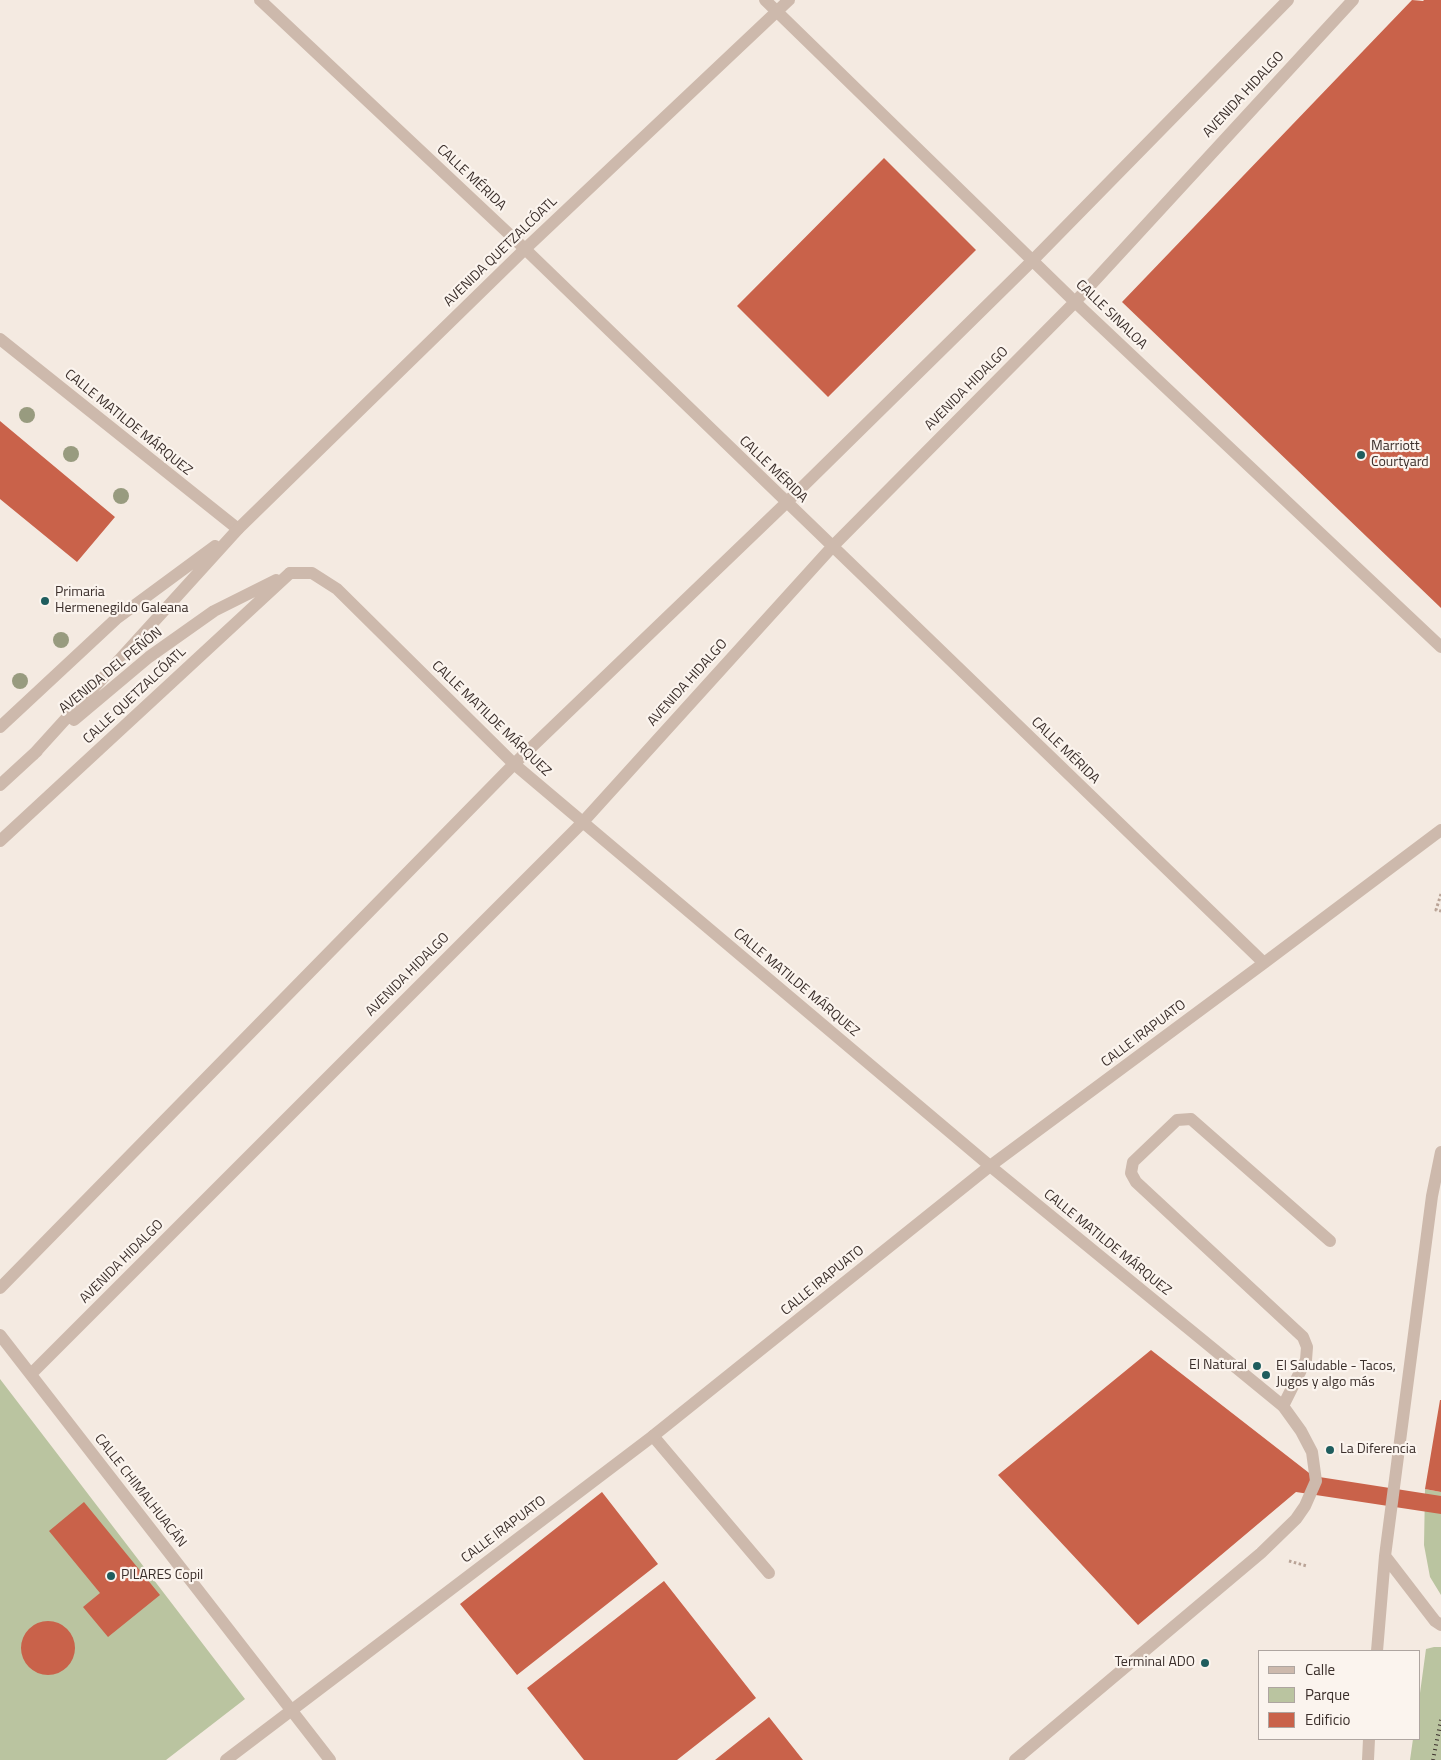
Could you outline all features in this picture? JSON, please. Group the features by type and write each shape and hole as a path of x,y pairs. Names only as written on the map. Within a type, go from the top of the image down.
{"street":[{"name":"CALLE MÉRIDA","path":"260,0 525,249 1264,963"},
{"name":"CALLE SINALOA","path":"765,0 1075,302 1441,647"},
{"name":"AVENIDA QUETZALCÓATL","path":"238,529 525,249 789,0"},
{"path":"0,1288 514,764 786,503 1033,260 1288,0"},
{"name":"AVENIDA HIDALGO","path":"31,1374 582,823 832,547 1075,302 1353,0"},
{"name":"CALLE MATILDE MÁRQUEZ","path":"0,339 238,529"},
{"path":"0,727 116,619 238,529"},
{"name":"AVENIDA DEL PEÑÓN","path":"32,755 238,529"},
{"name":"CALLE MATILDE MÁRQUEZ","path":"290,573 312,574 337,589 514,764 990,1166 1287,1411 1301,1431 1312,1452 1316,1481 1305,1506 1296,1519 1261,1553 1015,1760"},
{"name":"AVENIDA DEL PEÑÓN","path":"0,785 32,755 149,657 214,611 290,573"},
{"name":"CALLE QUETZALCÓATL","path":"0,841 290,573"},
{"name":"CALLE IRAPUATO","path":"226,1760 653,1436 990,1166 1441,830"},
{"path":"1287,1411 1306,1360 1307,1347 1303,1338 1136,1182 1131,1173 1133,1162 1177,1120 1192,1119 1330,1241"},
{"path":"1377,1650 1385,1556 1441,1152"},
{"name":"CALLE CHIMALHUACÁN","path":"0,1335 330,1760"},
{"path":"653,1436 769,1574"},
{"path":"1385,1556 1431,1616 1441,1625"},
{"path":"1368,1760 1369,1740"}],"path":[{"path":"1441,894 1436,910 1441,911"}],"green space":[{"path":"0,1379 245,1699 166,1760 0,1760"},
{"path":"1425,1489 1441,1492 1441,1595 1430,1577 1424,1545"},
{"path":"1441,1647 1441,1760 1410,1760 1413,1740 1421,1740 1421,1686 1426,1649"}],"building":[{"name":"Marriott Courtyard","path":"1412,0 1441,0 1441,608 1122,302"},
{"path":"884,158 976,250 828,397 737,306"},
{"path":"0,421 115,517 77,562 0,499"},
{"path":"1151,1350 1313,1476 1441,1496 1441,1514 1296,1492 1138,1625 998,1475"},
{"path":"1441,1400 1441,1492 1425,1489"},
{"path":"602,1492 658,1564 517,1675 460,1604"},
{"path":"84,1502 160,1595 108,1637 83,1607 100,1593 49,1531"},
{"path":"664,1581 756,1698 677,1760 584,1760 527,1688"},
{"path":"43,1621 53,1621 63,1625 71,1633 75,1648 71,1663 63,1671 53,1675 43,1675 33,1671 25,1663 21,1653 21,1643 25,1633 33,1625"},
{"path":"769,1717 803,1760 715,1760"}],"railway":[{"path":"1433,1760 1441,1720"}],"place":[{"name":"Marriott Courtyard","path":"1361,455"},
{"name":"Primaria Hermenegildo Galeana","path":"45,601"},
{"name":"El Natural","path":"1257,1366"},
{"name":"El Saludable - Tacos, Jugos y algo más","path":"1266,1375"},
{"name":"La Diferencia","path":"1330,1450"},
{"name":"PILARES Copil","path":"111,1576"},
{"name":"Terminal ADO","path":"1205,1663"}]}
